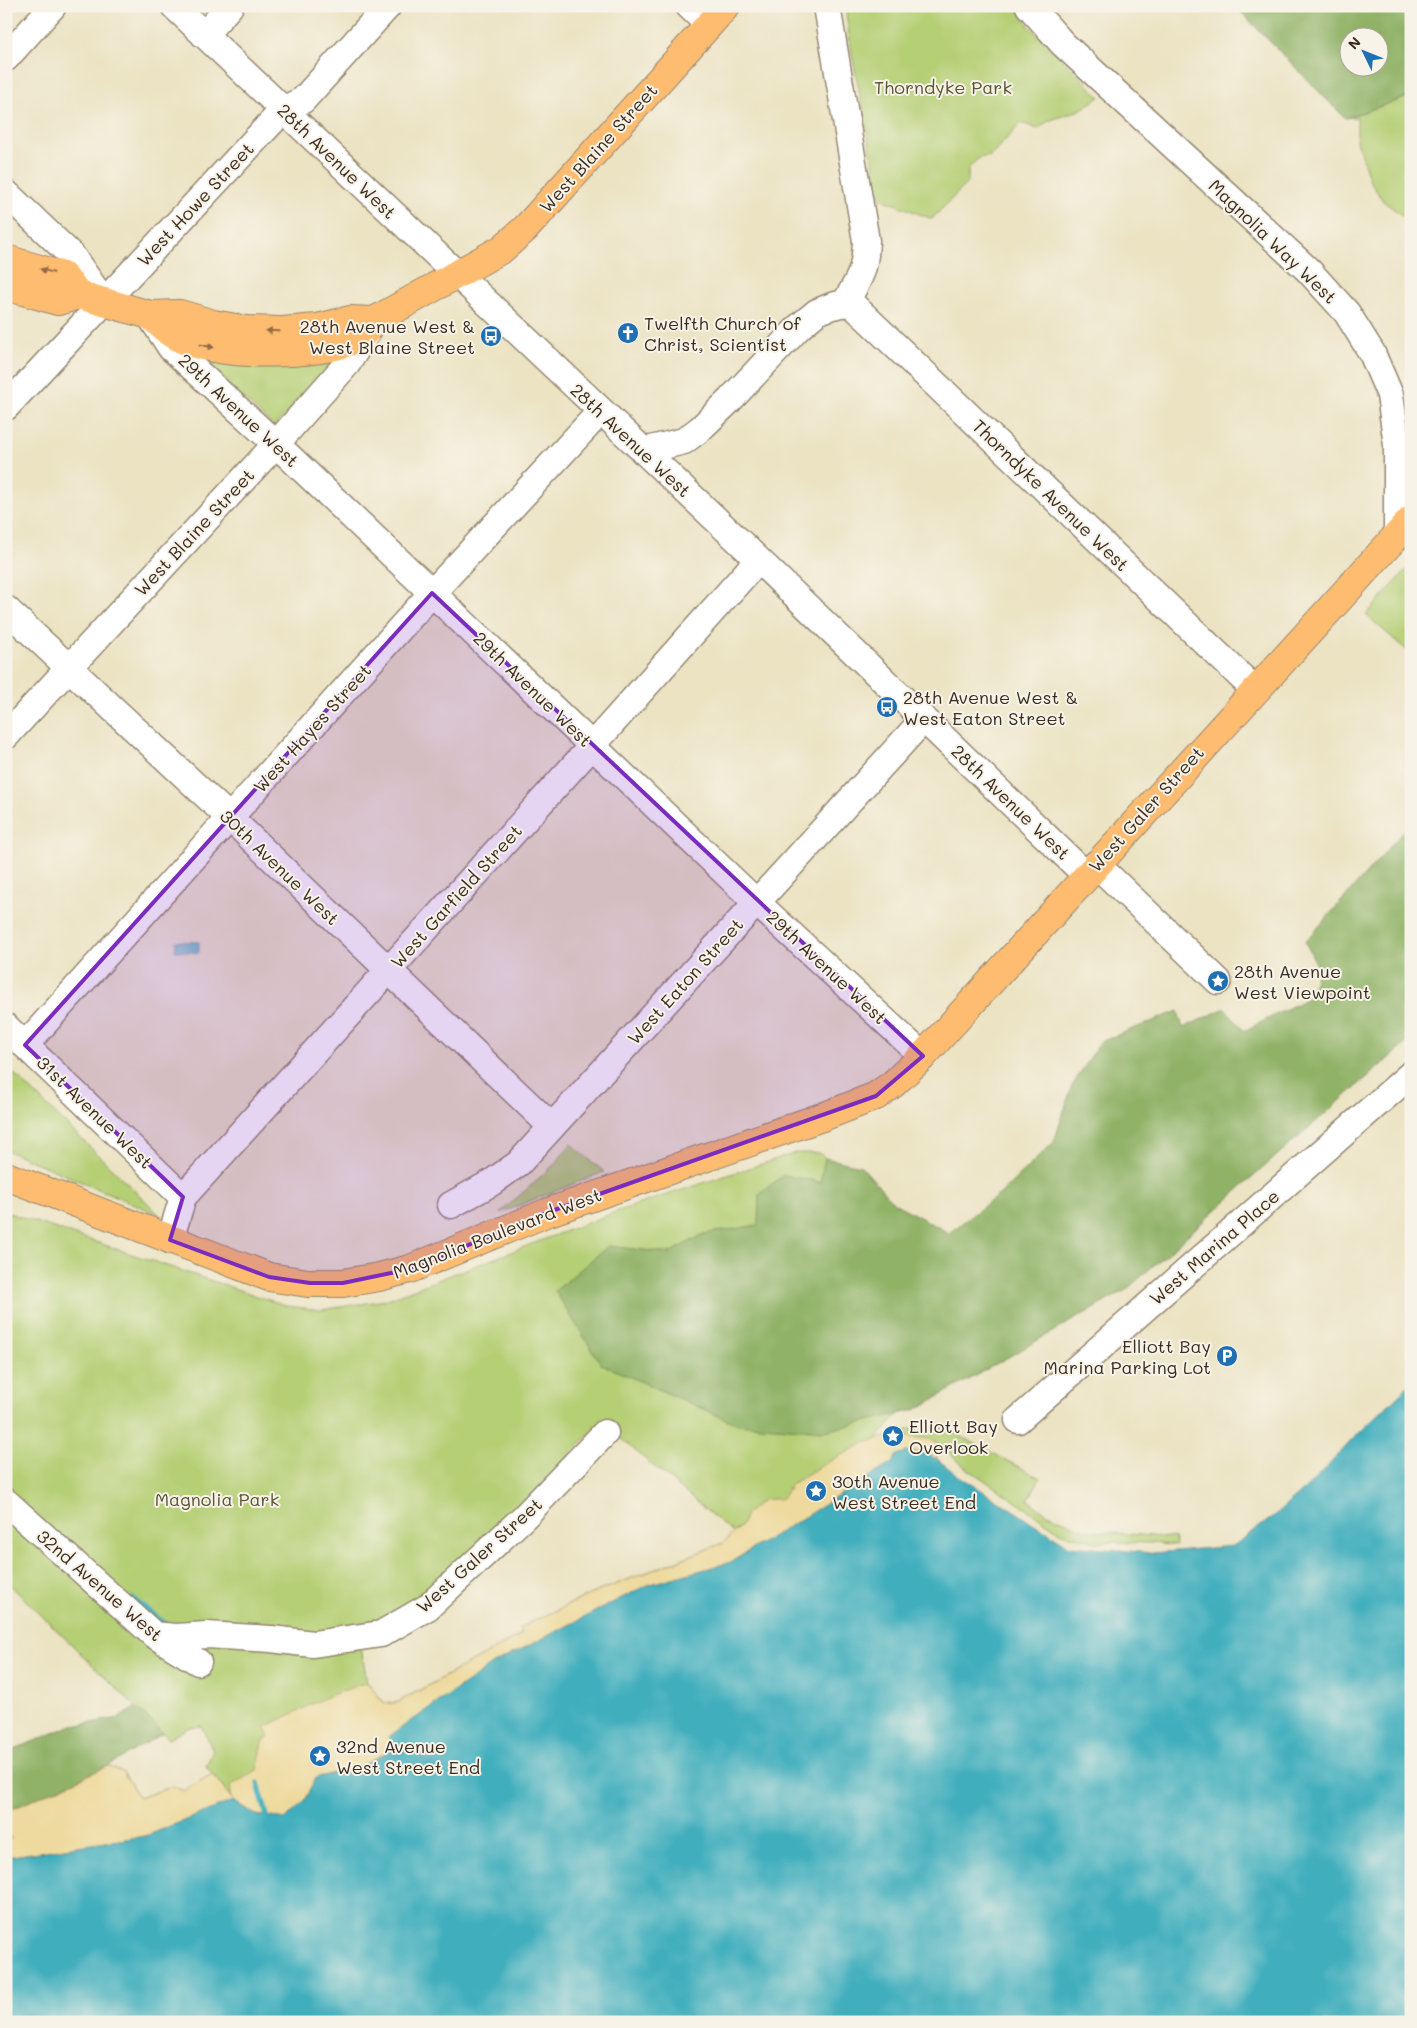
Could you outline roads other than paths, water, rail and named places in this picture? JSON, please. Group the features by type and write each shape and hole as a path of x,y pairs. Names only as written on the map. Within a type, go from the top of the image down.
{"main road":[{"name":"West Blaine Street","path":"374,321 502,249 525,229 718,16"},
{"path":"6,259 63,276 91,299"},
{"path":"6,286 58,301 91,299 150,315 180,314 213,324 247,330 282,331 316,328 350,320 374,321"},
{"name":"West Galer Street","path":"896,1082 923,1056 1404,528"},
{"name":"Magnolia Boulevard West","path":"6,1176 269,1277 308,1283 343,1283 410,1269 546,1213 825,1116 876,1096 896,1082"}],"street":[{"path":"6,58 53,6"},
{"name":"28th Avenue West","path":"174,6 924,718 1091,870 1218,981"},
{"path":"204,35 230,6"},
{"name":"West Howe Street","path":"6,407 91,299 283,110 303,100 388,6"},
{"path":"689,6 718,16"},
{"path":"643,451 684,440 692,435 730,400 803,322 820,310 845,303 845,268 862,214 827,6"},
{"name":"Magnolia Way West","path":"1029,6 1063,44 1308,270 1347,313 1372,353 1390,396 1397,445 1404,528"},
{"path":"6,193 72,256 91,299"},
{"name":"Thorndyke Avenue West","path":"845,303 861,311 1255,690"},
{"name":"29th Avenue West","path":"150,315 171,348 276,444 756,902 923,1056"},
{"name":"West Blaine Street","path":"6,736 348,364 374,321"},
{"name":"West Hayes Street","path":"25,1046 432,593 600,412"},
{"name":"West Garfield Street","path":"170,1240 183,1197 758,560"},
{"name":"30th Avenue West","path":"6,609 230,818 552,1127"},
{"name":"West Eaton Street","path":"451,1205 491,1183 519,1162 924,718"},
{"name":"31st Avenue West","path":"6,1027 183,1197"},
{"name":"West Marina Place","path":"1018,1420 1411,1074"},
{"name":"West Galer Street","path":"154,1635 175,1637 207,1634 313,1644 381,1634 428,1607 524,1517 605,1433"},
{"name":"32nd Avenue West","path":"6,1502 154,1635 198,1662"}],"water":[{"path":"176,941 199,942 199,953 175,951"},
{"path":"1411,1383 1411,2022 6,2022 6,1857 146,1836 233,1801 256,1815 286,1819 306,1799 315,1778 361,1766 397,1747 388,1737 495,1663 647,1585 731,1562 892,1463 897,1455 906,1452 923,1453 937,1459 956,1474 1069,1546 1152,1553 1233,1546 1273,1517 1314,1481 1352,1440"}],"waterway":[{"path":"133,1599 169,1627"},
{"path":"258,1783 267,1816"}],"place":[{"name":"Twelfth Church of Christ, Scientist","path":"628,333"},
{"name":"28th Avenue West & West Blaine Street","path":"491,336"},
{"name":"28th Avenue West & West Eaton Street","path":"887,707"},
{"name":"28th Avenue West Viewpoint","path":"1218,981"},
{"name":"Elliott Bay Marina Parking Lot","path":"1227,1356"},
{"name":"Elliott Bay Overlook","path":"893,1436"},
{"name":"30th Avenue West Street End","path":"816,1491"},
{"name":"32nd Avenue West Street End","path":"320,1756"}],"park label":[{"name":"Thorndyke Park","path":"943,87"},
{"name":"Magnolia Park","path":"217,1499"}]}
